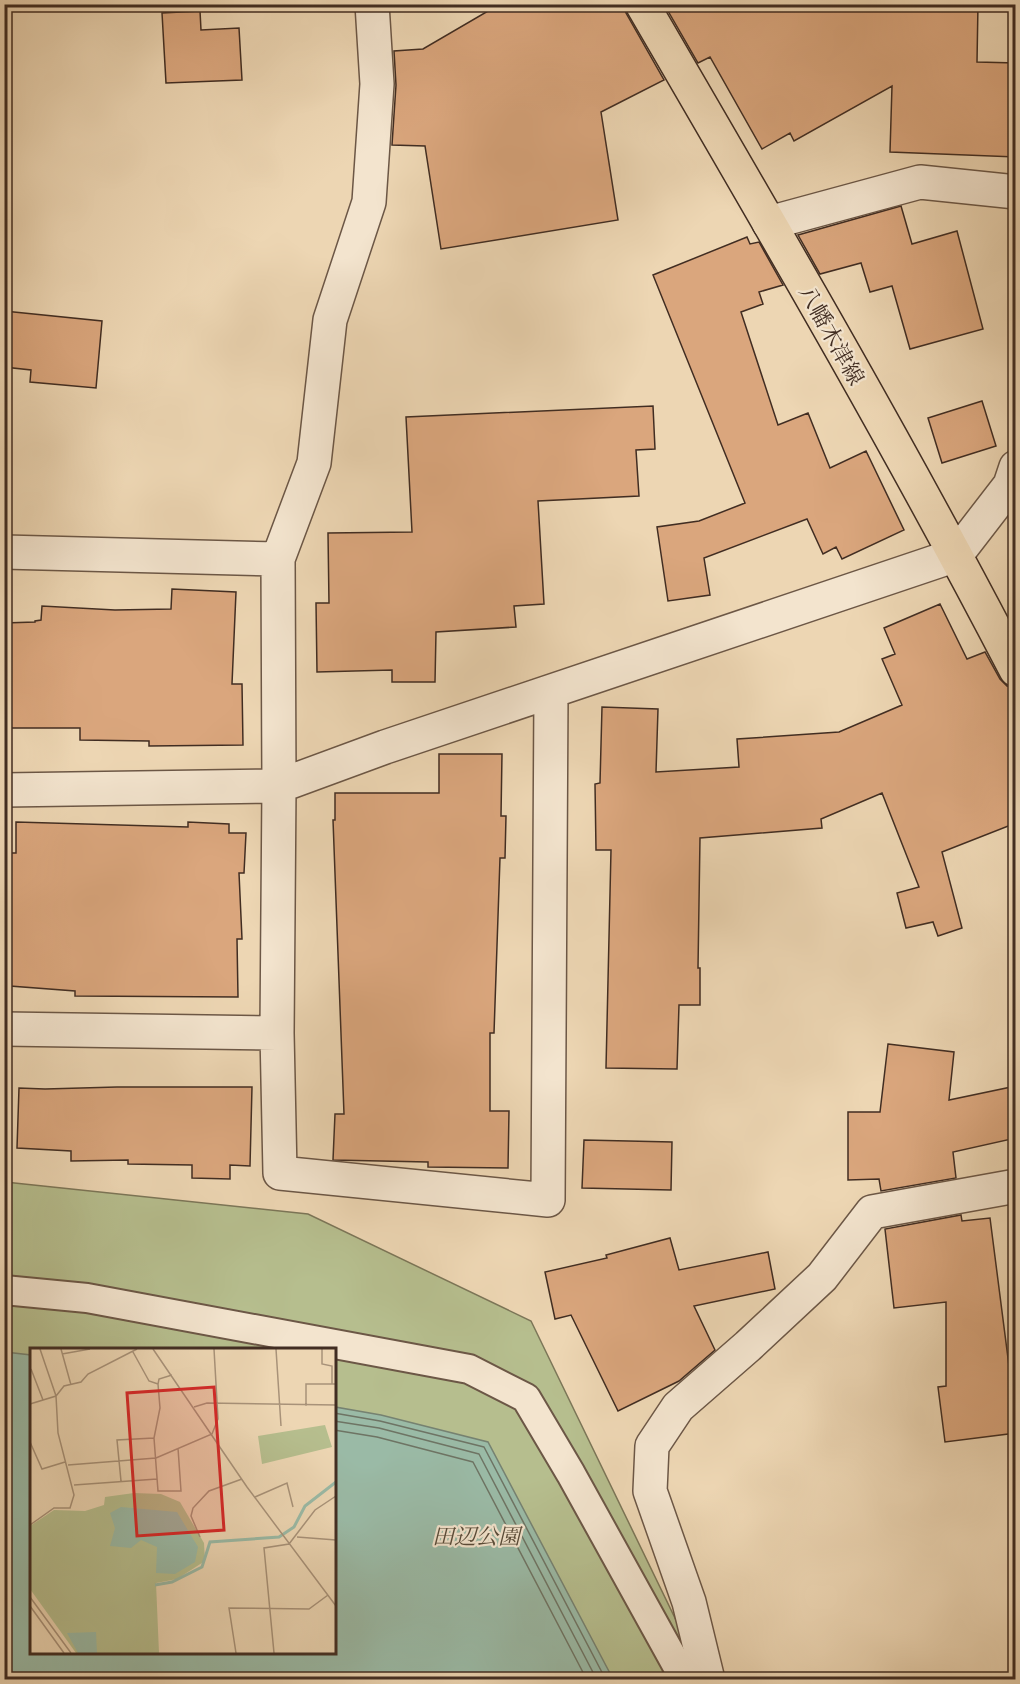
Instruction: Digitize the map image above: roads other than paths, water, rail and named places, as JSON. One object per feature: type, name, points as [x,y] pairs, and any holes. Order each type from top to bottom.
[{"type":"main road","name":"八幡木津線","points":[[642,4],[770,224],[956,555],[1016,670]]},
{"type":"street","points":[[372,4],[377,84],[369,202],[330,320],[314,463],[278,559],[277,1034],[280,1173],[548,1200],[551,693]]},
{"type":"street","points":[[770,224],[920,182],[1016,192]]},
{"type":"street","points":[[4,789],[279,786],[385,747],[956,555],[1010,485],[1016,467]]},
{"type":"street","points":[[4,552],[278,559]]},
{"type":"street","points":[[4,1029],[277,1034]]},
{"type":"street","points":[[708,1680],[689,1602],[651,1491],[652,1446],[678,1407],[822,1277],[872,1212],[1016,1186]]},
{"type":"lane","points":[[4,1290],[87,1298],[469,1369],[526,1398],[686,1680]]},
{"type":"water","points":[[5,1352],[30,1355],[30,1654],[336,1654],[336,1407],[381,1415],[488,1442],[613,1679],[5,1679]]},
{"type":"park label","name":"田辺公園","points":[[476,1536]]}]
